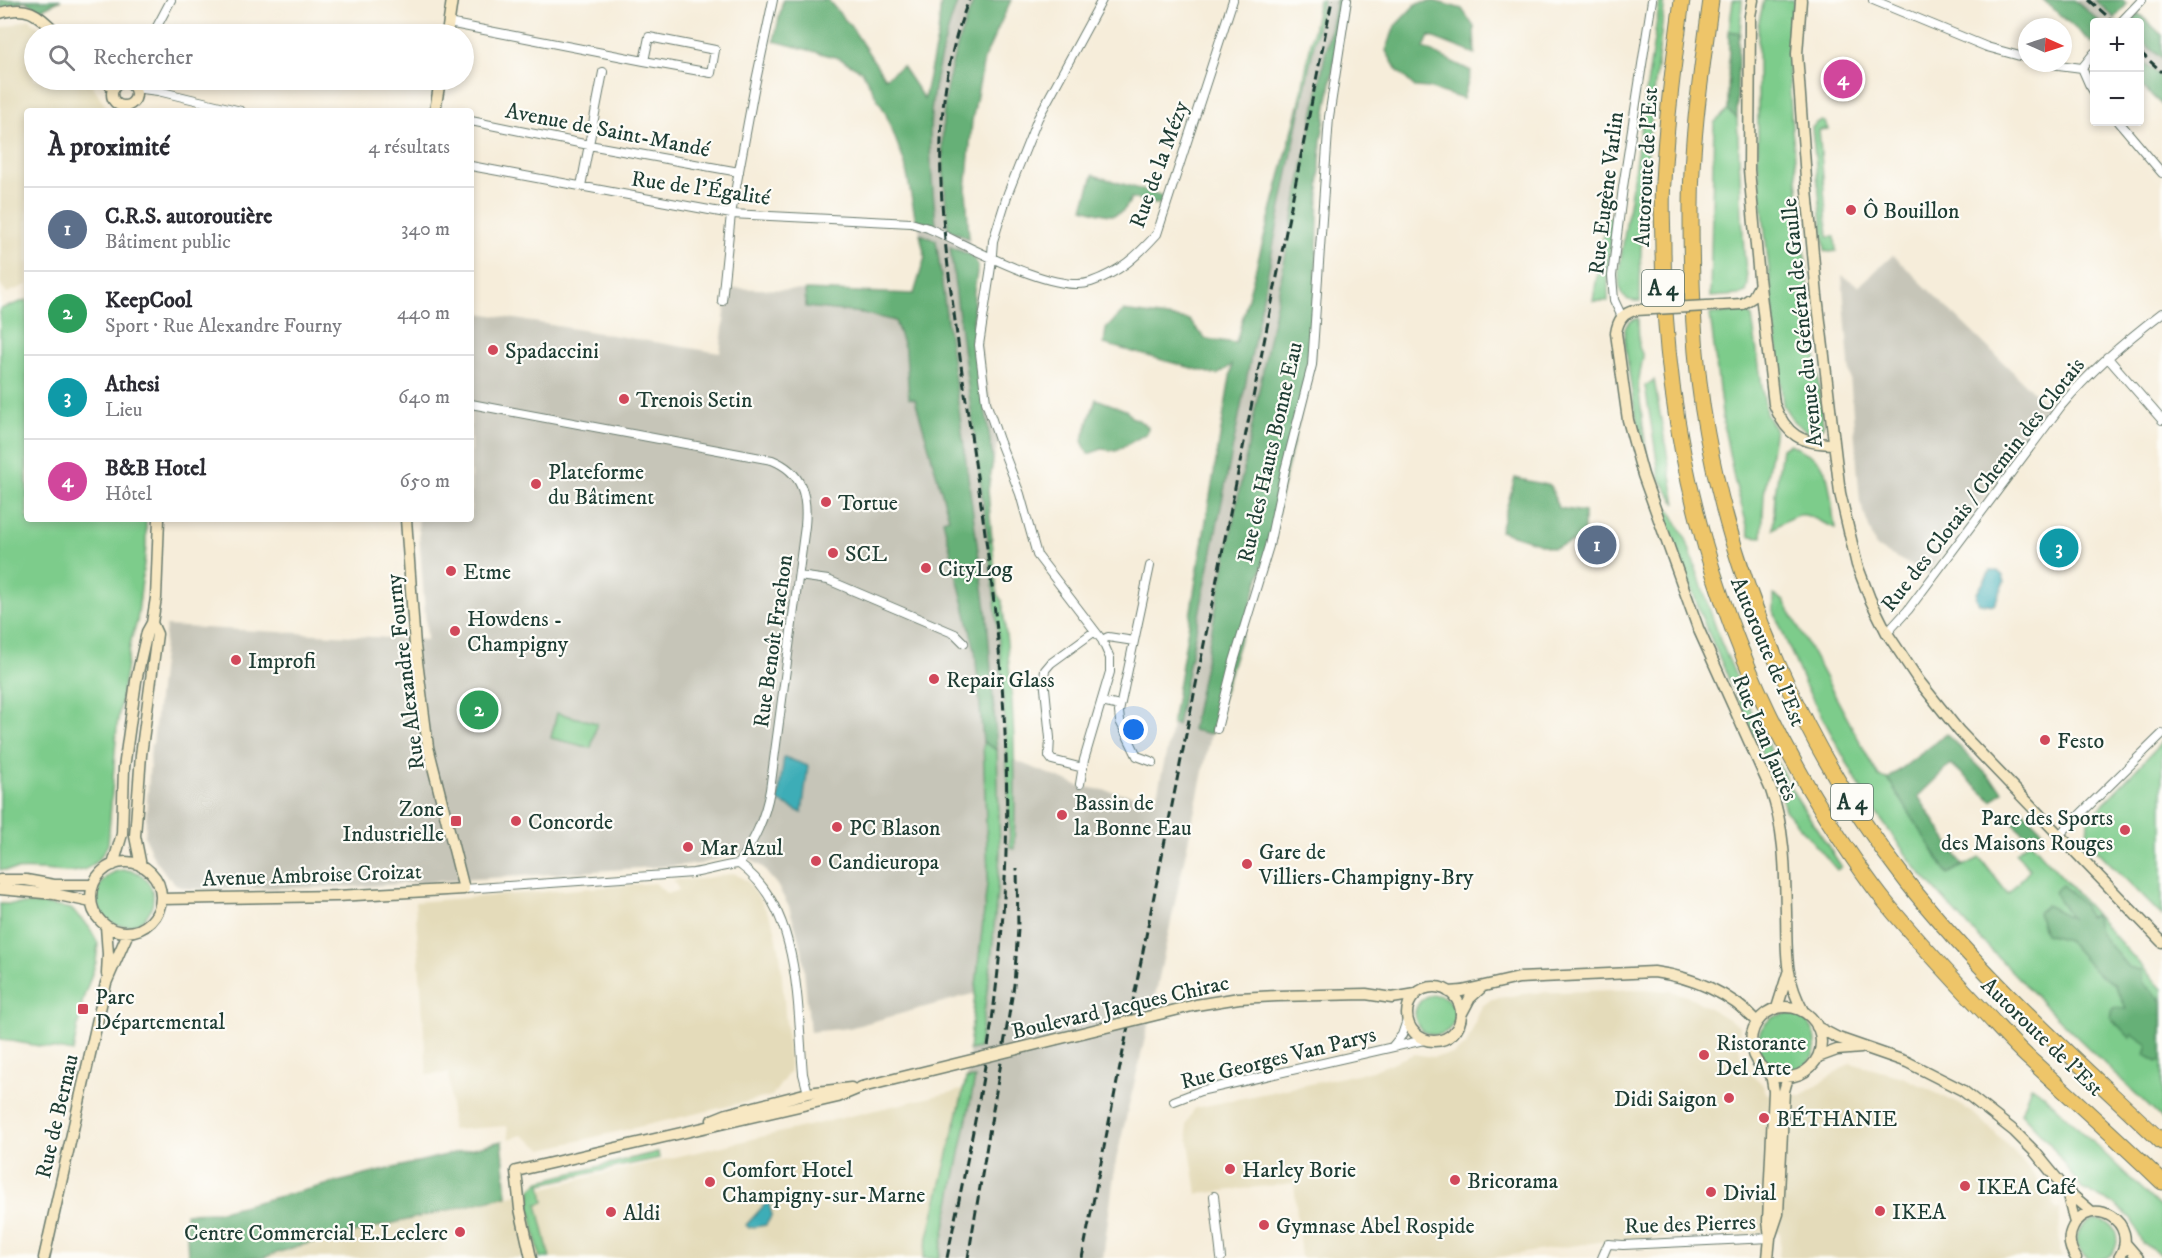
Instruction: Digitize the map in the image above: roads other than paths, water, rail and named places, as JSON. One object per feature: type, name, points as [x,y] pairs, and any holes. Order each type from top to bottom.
[{"type":"highway","name":"Autoroute de l’Est","points":[[1682,0],[1662,184],[1663,290],[1670,370],[1681,445],[1693,504],[1712,572],[1735,635],[1767,711],[1802,779],[1884,900],[1937,963],[2031,1061],[2070,1094],[2162,1182]]},
{"type":"highway","name":"Autoroute de l’Est","points":[[1711,0],[1698,102],[1691,204],[1695,341],[1706,433],[1719,494],[1751,597],[1767,639],[1827,764],[1907,881],[1963,948],[2033,1020],[2162,1142]]},
{"type":"main road","points":[[449,24],[452,0]]},
{"type":"main road","points":[[1753,0],[1749,38],[1749,170],[1774,404],[1779,416],[1794,435],[1803,441],[1834,444]]},
{"type":"main road","name":"Avenue du Général de Gaulle","points":[[1801,0],[1797,54],[1806,178],[1834,444],[1840,493],[1850,538],[1870,599],[1887,633],[1918,681],[1959,731],[2162,942]]},
{"type":"main road","points":[[0,13],[22,9],[38,15],[47,24]]},
{"type":"main road","points":[[114,90],[114,100],[123,108]]},
{"type":"main road","points":[[125,108],[133,102],[136,95],[133,90]]},
{"type":"main road","points":[[435,108],[438,90]]},
{"type":"main road","points":[[1742,304],[1753,297],[1760,286]]},
{"type":"main road","points":[[1622,317],[1636,310],[1742,304],[1755,308],[1764,315]]},
{"type":"main road","name":"Rue Eugène Varlin","points":[[1622,317],[1617,325],[1616,333],[1628,420],[1643,474],[1698,628]]},
{"type":"main road","points":[[113,865],[122,834],[124,768],[136,681],[147,632],[152,623],[156,598],[159,522]]},
{"type":"main road","name":"Rue Alexandre Fourny","points":[[406,522],[416,646],[429,747],[464,889]]},
{"type":"main road","points":[[141,866],[135,836],[141,755],[157,634],[152,623]]},
{"type":"main road","name":"Rue Jean Jaurès","points":[[1698,628],[1771,790],[1778,811],[1785,871],[1788,972],[1796,998],[1803,1011],[1813,1019],[1817,1027]]},
{"type":"main road","points":[[131,863],[141,866],[156,879],[161,899],[154,918],[147,925],[128,933],[106,926],[94,912],[91,902],[93,885],[98,877],[113,865],[131,863]]},
{"type":"main road","points":[[0,880],[26,880],[54,885],[93,885]]},
{"type":"main road","points":[[0,889],[54,894],[91,902]]},
{"type":"main road","name":"Avenue Ambroise Croizat","points":[[161,899],[337,896],[464,889]]},
{"type":"main road","name":"Rue de Bernau","points":[[44,1258],[106,983],[108,954],[106,926]]},
{"type":"main road","name":"Rue de Bernau","points":[[106,983],[128,933]]},
{"type":"main road","name":"Boulevard Jacques Chirac","points":[[762,1110],[810,1099],[838,1097],[862,1087],[1196,1005],[1239,998],[1366,994],[1392,998],[1416,994],[1429,987],[1449,992],[1519,978],[1654,972],[1676,975],[1716,991],[1743,1009],[1757,1022]]},
{"type":"main road","name":"Rue Jean Jaurès","points":[[1777,1008],[1788,972]]},
{"type":"main road","points":[[1392,998],[1401,1005],[1414,1034],[1424,1040],[1440,1041],[1450,1036],[1458,1027],[1465,1005],[1481,987]]},
{"type":"main road","points":[[1449,992],[1458,1002],[1461,1016]]},
{"type":"main road","points":[[1407,1016],[1408,1004],[1416,994]]},
{"type":"main road","points":[[1803,1011],[1791,1007],[1777,1008],[1766,1013],[1757,1022],[1751,1039],[1752,1052],[1757,1063],[1771,1074],[1788,1077],[1801,1074],[1809,1069],[1818,1057],[1821,1042],[1817,1027]]},
{"type":"main road","points":[[1817,1027],[1838,1038],[1907,1062],[1939,1077],[1979,1102],[2014,1131],[2035,1152],[2067,1191],[2092,1212]]},
{"type":"main road","points":[[1818,1057],[1847,1048],[1868,1048]]},
{"type":"main road","points":[[1768,1258],[1774,1091],[1771,1074]]},
{"type":"main road","points":[[1770,1238],[1778,1214],[1784,1091],[1788,1077]]},
{"type":"main road","points":[[531,1258],[520,1209],[516,1171],[723,1123],[762,1110],[810,1099]]},
{"type":"main road","points":[[723,1123],[762,1110]]},
{"type":"main road","points":[[687,1131],[727,1114],[762,1110]]},
{"type":"main road","points":[[2067,1191],[2075,1223]]},
{"type":"main road","points":[[2076,1258],[2069,1239],[2075,1223],[2092,1212],[2101,1212],[2116,1220],[2122,1227],[2125,1243],[2138,1258]]},
{"type":"main road","points":[[2118,1258],[2125,1243]]},
{"type":"street","points":[[158,24],[171,0]]},
{"type":"street","points":[[722,301],[731,214],[773,0]]},
{"type":"street","points":[[1080,784],[1112,665],[1102,640],[1037,555],[1020,494],[987,402],[979,345],[993,241],[1026,145],[1038,118],[1102,0]]},
{"type":"street","name":"Rue de la Mézy","points":[[992,258],[1036,277],[1059,282],[1089,283],[1134,260],[1157,234],[1233,0]]},
{"type":"street","name":"Rue des Hauts Bonne Eau","points":[[1217,729],[1237,650],[1269,546],[1285,470],[1312,365],[1329,117],[1347,0]]},
{"type":"street","name":"Rue Eugène Varlin","points":[[1622,317],[1614,300],[1612,276],[1623,187],[1652,0]]},
{"type":"street","points":[[1873,0],[1956,35],[2018,55]]},
{"type":"street","points":[[2125,18],[2142,0]]},
{"type":"street","points":[[474,33],[711,73],[715,50],[649,37],[644,61]]},
{"type":"street","points":[[2082,68],[2090,58]]},
{"type":"street","points":[[2072,67],[2082,68]]},
{"type":"street","points":[[2082,68],[2090,86]]},
{"type":"street","points":[[581,186],[603,72]]},
{"type":"street","points":[[154,90],[229,108]]},
{"type":"street","name":"Avenue de Saint-Mandé","points":[[474,122],[739,172]]},
{"type":"street","points":[[2122,126],[2162,173]]},
{"type":"street","name":"Rue de l'Égalité","points":[[474,167],[731,214],[911,223],[928,228],[992,258]]},
{"type":"street","name":"Rue des Clotais / Chemin des Clotais","points":[[1887,633],[1908,610],[2084,378],[2162,313]]},
{"type":"street","points":[[2108,357],[2162,420]]},
{"type":"street","name":"Rue Benoît Frachon","points":[[474,405],[772,460],[783,464],[798,482],[806,501],[799,576],[766,809],[759,830],[739,864]]},
{"type":"street","points":[[1150,566],[1120,706],[1120,721],[1137,756],[1152,762]]},
{"type":"street","points":[[799,576],[828,580],[955,634],[964,643]]},
{"type":"street","points":[[1083,768],[1052,759],[1049,756],[1050,738],[1044,678],[1045,670],[1051,663],[1095,631]]},
{"type":"street","points":[[1102,640],[1108,637],[1134,641]]},
{"type":"street","points":[[1101,702],[1120,706]]},
{"type":"street","points":[[2059,835],[2162,734]]},
{"type":"street","points":[[464,889],[693,873],[739,864],[750,871],[759,882],[783,923],[791,959],[803,1074],[810,1099]]},
{"type":"street","name":"Rue Georges Van Parys","points":[[1392,1047],[1402,1035],[1407,1016]]},
{"type":"street","name":"Rue Georges Van Parys","points":[[1174,1101],[1200,1091],[1424,1040]]},
{"type":"street","points":[[1214,1196],[1221,1258]]},
{"type":"street","name":"Rue des Pierres","points":[[1602,1258],[1608,1244],[1770,1238]]},
{"type":"water","points":[[1990,571],[1998,571],[2005,582],[1994,605],[1979,603],[1976,598]]},
{"type":"water","points":[[784,757],[808,766],[802,813],[778,801]]},
{"type":"water","points":[[768,1201],[772,1215],[766,1225],[749,1228],[746,1225]]},
{"type":"railway","points":[[947,1258],[988,1050],[1001,944],[1007,829],[1006,752],[997,626],[949,273],[941,181],[941,135],[945,90],[954,45],[969,0]]},
{"type":"railway","points":[[1082,1258],[1332,0]]},
{"type":"railway","points":[[2089,0],[2109,18]]},
{"type":"railway","points":[[2144,56],[2162,72]]},
{"type":"railway","points":[[968,1258],[1014,985],[1018,929],[1017,868]]},
{"type":"place","name":"B&B Hotel","points":[[1843,79]]},
{"type":"place","name":"Ô Bouillon","points":[[1851,210]]},
{"type":"place","name":"Spadaccini","points":[[493,350]]},
{"type":"place","name":"Trenois Setin","points":[[624,399]]},
{"type":"place","name":"Plateforme du Bâtiment","points":[[536,484]]},
{"type":"place","name":"Tortue","points":[[826,502]]},
{"type":"place","name":"C.R.S. autoroutière","points":[[1597,545]]},
{"type":"place","name":"Athesi","points":[[2059,548]]},
{"type":"place","name":"SCL","points":[[833,553]]},
{"type":"place","name":"CityLog","points":[[926,568]]},
{"type":"place","name":"Etme","points":[[451,571]]},
{"type":"place","name":"Howdens - Champigny","points":[[455,631]]},
{"type":"place","name":"Improfi","points":[[236,660]]},
{"type":"place","name":"Repair Glass","points":[[934,679]]},
{"type":"place","name":"KeepCool","points":[[479,710]]},
{"type":"place","name":"Festo","points":[[2045,740]]},
{"type":"place","name":"Bassin de la Bonne Eau","points":[[1062,815]]},
{"type":"place","name":"Zone Industrielle","points":[[456,821]]},
{"type":"place","name":"Concorde","points":[[516,821]]},
{"type":"place","name":"PC Blason","points":[[837,827]]},
{"type":"place","name":"Parc des Sports des Maisons Rouges","points":[[2125,830]]},
{"type":"place","name":"Mar Azul","points":[[688,847]]},
{"type":"place","name":"Candieuropa","points":[[816,861]]},
{"type":"place","name":"Gare de Villiers-Champigny-Bry","points":[[1247,864]]},
{"type":"place","name":"Parc Départemental","points":[[83,1009]]},
{"type":"place","name":"Ristorante Del Arte","points":[[1704,1055]]},
{"type":"place","name":"Didi Saigon","points":[[1729,1098]]},
{"type":"place","name":"BÉTHANIE","points":[[1764,1118]]},
{"type":"place","name":"Harley Borie","points":[[1230,1169]]},
{"type":"place","name":"Bricorama","points":[[1455,1180]]},
{"type":"place","name":"Comfort Hotel Champigny-sur-Marne","points":[[710,1182]]},
{"type":"place","name":"IKEA Café","points":[[1965,1186]]},
{"type":"place","name":"Divial","points":[[1711,1192]]},
{"type":"place","name":"IKEA","points":[[1880,1211]]},
{"type":"place","name":"Aldi","points":[[611,1212]]},
{"type":"place","name":"Gymnase Abel Rospide","points":[[1264,1225]]},
{"type":"place","name":"Centre Commercial E.Leclerc","points":[[460,1232]]}]
